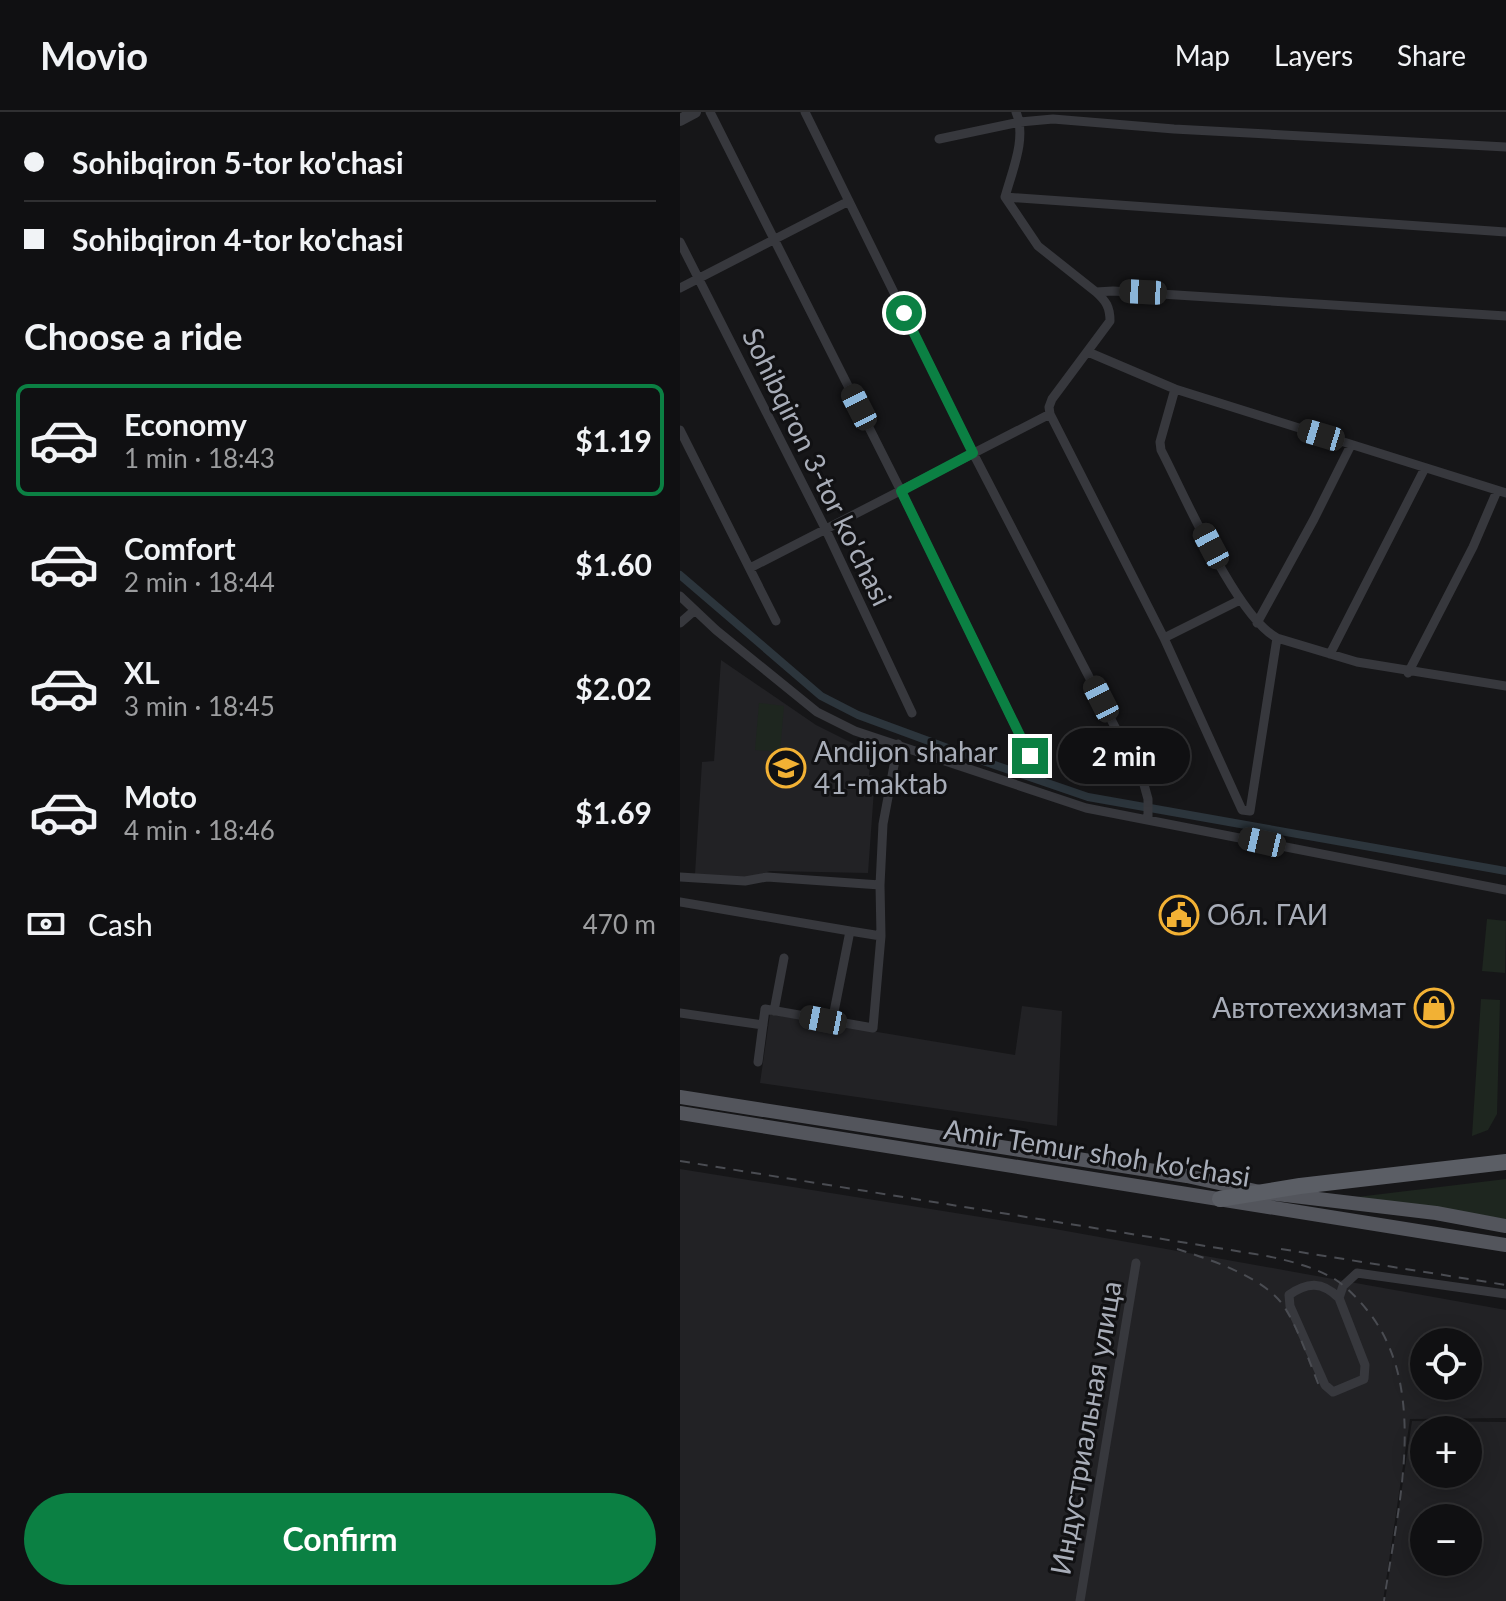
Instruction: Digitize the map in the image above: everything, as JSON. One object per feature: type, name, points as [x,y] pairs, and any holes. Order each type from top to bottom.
[{"type":"highway","points":[[1220,1199],[1506,1162]]},
{"type":"main road","name":"Amir Temur shoh ko'chasi","points":[[680,1097],[1187,1176],[1260,1192],[1436,1213],[1506,1226]]},
{"type":"main road","name":"Amir Temur shoh ko'chasi","points":[[680,1113],[1506,1245]]},
{"type":"street","points":[[680,120],[695,112]]},
{"type":"street","points":[[710,112],[1030,756]]},
{"type":"street","points":[[805,112],[973,453],[1143,781],[1148,799],[1148,818]]},
{"type":"street","points":[[1018,117],[1021,135],[1005,197],[1038,246],[1096,292],[1108,306],[1110,321],[1052,399],[1050,414],[1164,638],[1242,810],[1250,811],[1277,638]]},
{"type":"street","points":[[939,139],[1018,117],[1174,129],[1506,147]]},
{"type":"street","points":[[1005,197],[1506,232]]},
{"type":"street","points":[[680,288],[849,201]]},
{"type":"street","name":"Sohibqiron 3-tor ko'chasi","points":[[680,242],[826,530],[912,713]]},
{"type":"street","points":[[1096,292],[1506,316]]},
{"type":"street","points":[[1088,352],[1175,389],[1502,492],[1408,673]]},
{"type":"street","points":[[1175,389],[1160,442],[1161,450],[1240,600],[1257,623],[1277,638],[1330,654],[1408,673],[1506,686]]},
{"type":"street","points":[[750,568],[1050,414]]},
{"type":"street","points":[[680,430],[776,621]]},
{"type":"street","points":[[1257,623],[1351,445]]},
{"type":"street","points":[[1330,654],[1425,468]]},
{"type":"street","points":[[680,596],[716,630],[817,712],[855,731],[1086,808],[1506,890]]},
{"type":"street","points":[[1164,638],[1240,600]]},
{"type":"street","points":[[680,623],[695,610]]},
{"type":"street","points":[[758,1062],[765,1009],[873,1028],[881,936],[883,824],[898,744]]},
{"type":"street","points":[[680,877],[745,881],[767,877],[880,885]]},
{"type":"street","points":[[680,902],[881,936]]},
{"type":"street","points":[[832,1022],[850,931]]},
{"type":"street","points":[[774,1011],[784,958]]},
{"type":"street","points":[[680,1013],[763,1025]]},
{"type":"street","name":"Индустриальная улица","points":[[1080,1601],[1136,1263]]},
{"type":"street","points":[[1339,1298],[1330,1289],[1314,1284],[1302,1286],[1289,1295],[1290,1306],[1325,1385],[1333,1392],[1364,1379],[1365,1365],[1339,1298],[1343,1286],[1357,1273],[1506,1294]]},
{"type":"shaded area","name":"Andijon shahar 41-maktab","points":[[721,660],[816,725],[872,753],[869,775],[875,776],[868,873],[770,871],[748,878],[695,874],[702,762],[714,761]]},
{"type":"shaded area","points":[[759,703],[784,706],[780,752],[755,750]]},
{"type":"shaded area","points":[[1487,919],[1506,921],[1505,973],[1482,971]]},
{"type":"shaded area","points":[[1481,999],[1500,1000],[1497,1114],[1488,1130],[1472,1136]]},
{"type":"shaded area","points":[[1022,1006],[1062,1011],[1057,1126],[760,1083],[770,1014],[1015,1055]]},
{"type":"shaded area","points":[[680,1169],[1055,1229],[1506,1310],[1506,1418],[1410,1416],[1383,1601],[680,1601]]},
{"type":"shaded area","points":[[1506,1179],[1506,1219],[1357,1197]]},
{"type":"shaded area","points":[[1482,1422],[1506,1422],[1506,1601],[1385,1601],[1410,1434],[1410,1488],[1482,1488]]},
{"type":"waterway","points":[[680,575],[821,696],[858,715],[983,761],[1088,797],[1506,871]]},
{"type":"railway","points":[[680,1161],[1255,1254],[1307,1266],[1336,1280],[1367,1310],[1387,1341],[1398,1376],[1404,1412],[1401,1490],[1384,1601]]},
{"type":"railway","points":[[1177,1249],[1236,1271],[1277,1297],[1295,1327],[1320,1388]]},
{"type":"railway","points":[[1281,1249],[1506,1285]]},
{"type":"place","name":"Andijon shahar 41-maktab","points":[[786,768]]},
{"type":"place","name":"Обл. ГАИ","points":[[1179,915]]},
{"type":"place","name":"Автотеххизмат","points":[[1434,1008]]},
{"type":"route","points":[[904,313],[973,453],[901,491],[1030,756]]}]
